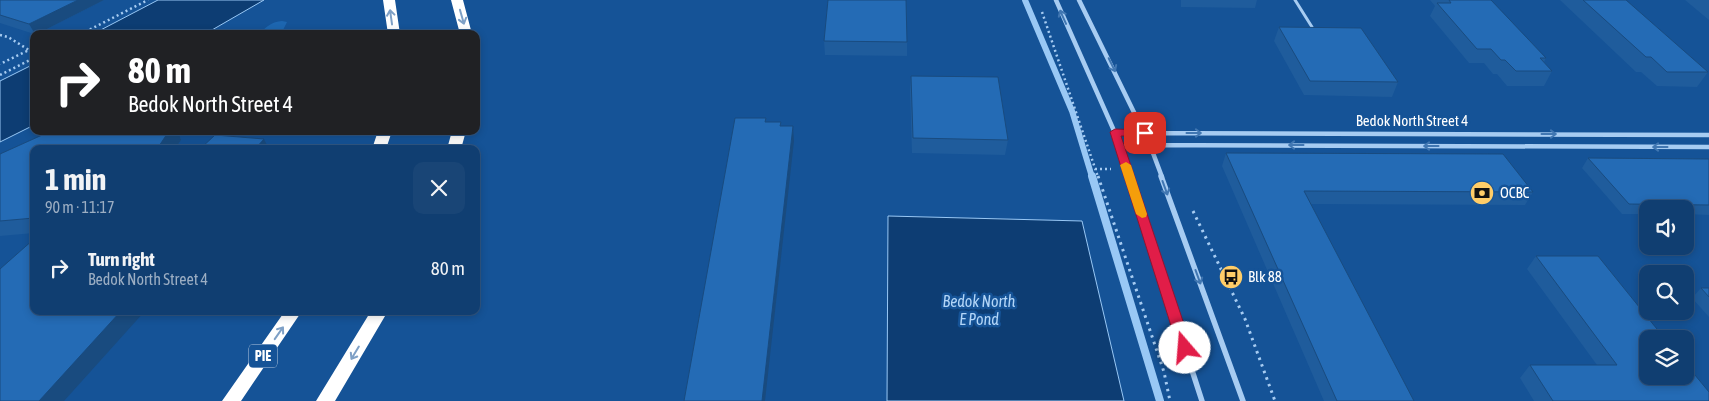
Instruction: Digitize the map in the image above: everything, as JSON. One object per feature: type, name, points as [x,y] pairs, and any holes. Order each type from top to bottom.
[{"type":"highway","points":[[389,0],[393,30]]},
{"type":"highway","points":[[457,0],[465,30]]},
{"type":"highway","name":"PIE","points":[[230,401],[291,315]]},
{"type":"highway","points":[[325,401],[378,315]]},
{"type":"street","points":[[1056,0],[1115,132],[1202,401]]},
{"type":"street","points":[[1079,0],[1150,144],[1243,401]]},
{"type":"street","name":"Bedok North Street 4","points":[[1115,132],[1709,135]]},
{"type":"street","name":"Bedok North Street 4","points":[[1119,145],[1709,147]]},
{"type":"lane","points":[[1295,0],[1312,27]]},
{"type":"path","points":[[89,30],[148,0]]},
{"type":"path","points":[[1041,9],[1142,305],[1164,372],[1170,401]]},
{"type":"path","points":[[0,35],[8,37],[29,50],[0,64]]},
{"type":"path","points":[[0,75],[30,60]]},
{"type":"shaded area","points":[[275,22],[287,22],[283,30],[264,30],[270,25]]},
{"type":"water","points":[[158,0],[264,0],[212,30],[101,30]]},
{"type":"water","points":[[30,66],[30,127],[0,142],[0,81]]},
{"type":"water","name":"Bedok North E Pond","points":[[888,216],[1082,221],[1124,401],[887,401]]},
{"type":"building","points":[[0,0],[78,0],[29,24],[0,15]]},
{"type":"building","points":[[828,0],[906,0],[907,42],[824,41]]},
{"type":"building","points":[[1449,0],[1491,0],[1546,58],[1540,58],[1552,71],[1516,71],[1505,60],[1501,60],[1491,49],[1477,49],[1437,3],[1451,3]]},
{"type":"building","points":[[1583,0],[1626,0],[1708,72],[1667,72],[1651,57],[1646,57]]},
{"type":"building","points":[[1279,27],[1361,28],[1398,82],[1310,81]]},
{"type":"building","points":[[911,76],[998,77],[1008,140],[913,138]]},
{"type":"building","points":[[735,118],[766,118],[765,122],[781,122],[780,126],[793,126],[762,401],[684,401]]},
{"type":"building","points":[[42,135],[166,135],[160,145],[30,145],[30,218],[0,221],[0,154]]},
{"type":"building","points":[[215,135],[264,139],[259,145],[204,145]]},
{"type":"building","points":[[1226,153],[1503,154],[1533,192],[1304,191],[1414,401],[1337,401]]},
{"type":"building","points":[[1588,158],[1709,159],[1709,205],[1694,205],[1694,200],[1639,200],[1639,204],[1629,204]]},
{"type":"building","points":[[30,243],[30,315],[117,315],[39,401],[0,401],[0,269]]},
{"type":"building","points":[[1536,256],[1598,256],[1639,307],[1639,320],[1650,320],[1658,330],[1639,330],[1639,385],[1694,385],[1694,374],[1709,392],[1709,401],[1553,401],[1530,365],[1617,365]]},
{"type":"building","points":[[1701,288],[1709,288],[1709,297]]},
{"type":"waterway","points":[[1025,0],[1072,111],[1092,177]]},
{"type":"waterway","points":[[1092,176],[1160,401]]},
{"type":"slow traffic","points":[[1126,165],[1142,214]]},
{"type":"place","name":"OCBC","points":[[1482,193]]},
{"type":"place","name":"Blk 88","points":[[1231,277]]},
{"type":"route","points":[[1145,133],[1115,132],[1185,348]]}]
